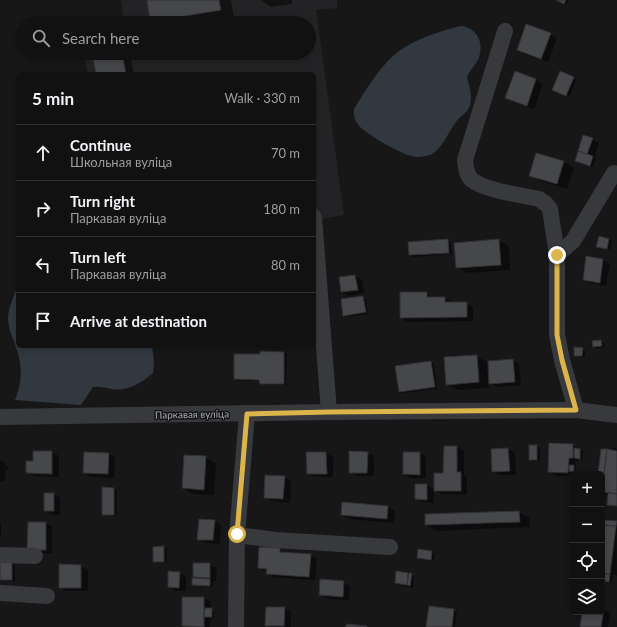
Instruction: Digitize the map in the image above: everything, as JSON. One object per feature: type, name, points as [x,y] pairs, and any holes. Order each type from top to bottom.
[{"type":"street","points":[[505,32],[465,160],[466,172],[471,180],[484,186],[539,199],[550,209],[557,255],[557,335],[562,360],[576,410]]},
{"type":"street","points":[[557,255],[573,242],[614,173]]},
{"type":"street","points":[[316,243],[329,412]]},
{"type":"street","name":"Паркавая вуліца","points":[[0,417],[576,410],[617,415]]},
{"type":"street","points":[[236,627],[237,534],[247,414]]},
{"type":"street","points":[[237,534],[276,540],[390,547]]},
{"type":"street","points":[[0,555],[35,556]]},
{"type":"street","points":[[0,593],[47,596]]},
{"type":"shaded area","points":[[121,0],[337,0],[337,8],[316,10],[344,215],[316,220],[316,72],[88,72],[85,60],[316,60],[316,16],[124,16]]},
{"type":"shaded area","points":[[461,26],[467,27],[476,33],[481,48],[478,60],[467,76],[471,94],[471,103],[466,112],[457,120],[434,153],[419,157],[405,154],[370,135],[359,126],[356,122],[354,109],[367,88],[393,56],[400,50],[416,41]]},
{"type":"shaded area","points":[[16,290],[16,347],[9,327],[8,314]]},
{"type":"shaded area","points":[[16,348],[152,348],[154,362],[153,373],[129,388],[118,390],[93,387],[81,405],[15,400],[19,389],[21,371]]},
{"type":"building","points":[[147,0],[219,0],[221,10],[186,16],[149,16]]},
{"type":"building","points":[[556,0],[566,0],[564,4]]},
{"type":"building","points":[[526,24],[551,33],[541,59],[517,50]]},
{"type":"building","points":[[93,60],[123,60],[126,72],[96,72]]},
{"type":"building","points":[[515,71],[536,79],[527,106],[505,98]]},
{"type":"building","points":[[560,71],[574,77],[566,96],[552,90]]},
{"type":"building","points":[[583,135],[593,138],[587,154],[578,151]]},
{"type":"building","points":[[578,151],[593,156],[590,166],[575,161]]},
{"type":"building","points":[[536,153],[564,161],[557,184],[529,176]]},
{"type":"building","points":[[599,236],[609,239],[607,249],[596,247]]},
{"type":"building","points":[[448,239],[449,253],[409,255],[408,242]]},
{"type":"building","points":[[499,239],[501,265],[456,268],[454,243]]},
{"type":"building","points":[[586,256],[603,259],[600,283],[583,280]]},
{"type":"building","points":[[355,275],[358,290],[341,292],[339,277]]},
{"type":"building","points":[[400,292],[427,292],[427,297],[445,297],[445,302],[467,302],[467,317],[400,318]]},
{"type":"building","points":[[363,296],[366,312],[343,316],[341,299]]},
{"type":"building","points":[[601,340],[602,346],[593,347],[592,341]]},
{"type":"building","points":[[574,347],[583,348],[582,356],[574,356]]},
{"type":"building","points":[[260,351],[284,352],[284,384],[260,384],[259,380],[234,379],[234,354],[260,354]]},
{"type":"building","points":[[477,355],[479,382],[446,385],[444,357]]},
{"type":"building","points":[[513,359],[515,382],[489,384],[488,361]]},
{"type":"building","points":[[431,361],[435,387],[399,392],[395,366]]},
{"type":"building","points":[[549,443],[573,444],[573,458],[569,458],[568,473],[548,472]]},
{"type":"building","points":[[529,445],[537,445],[537,460],[529,460]]},
{"type":"building","points":[[444,446],[457,446],[457,472],[461,472],[461,491],[434,491],[434,473],[443,473]]},
{"type":"building","points":[[508,448],[510,471],[492,472],[491,449]]},
{"type":"building","points":[[574,448],[580,449],[580,459],[574,458]]},
{"type":"building","points":[[601,449],[607,449],[604,471],[598,471]]},
{"type":"building","points":[[607,449],[617,451],[617,494],[605,492],[604,471]]},
{"type":"building","points":[[33,451],[52,451],[52,474],[26,473],[26,461],[33,461]]},
{"type":"building","points":[[349,451],[368,452],[367,473],[349,473]]},
{"type":"building","points":[[84,452],[109,453],[108,474],[83,473]]},
{"type":"building","points":[[306,452],[326,452],[327,474],[307,474]]},
{"type":"building","points":[[403,452],[420,452],[420,475],[403,474]]},
{"type":"building","points":[[184,455],[206,456],[204,490],[182,488]]},
{"type":"building","points":[[569,465],[574,465],[574,471],[569,471]]},
{"type":"building","points":[[265,475],[285,476],[283,499],[264,498]]},
{"type":"building","points":[[415,484],[427,484],[427,500],[415,499]]},
{"type":"building","points":[[102,487],[114,488],[114,515],[102,515]]},
{"type":"building","points":[[44,493],[54,493],[54,511],[44,511]]},
{"type":"building","points":[[608,493],[617,494],[617,506],[607,505]]},
{"type":"building","points":[[342,502],[388,506],[387,519],[341,515]]},
{"type":"building","points":[[519,511],[520,522],[425,525],[425,514]]},
{"type":"building","points":[[199,519],[215,520],[213,540],[197,540]]},
{"type":"building","points":[[605,520],[617,521],[616,526],[605,525]]},
{"type":"building","points":[[28,522],[46,522],[46,550],[27,550]]},
{"type":"building","points":[[605,525],[616,526],[610,574],[605,573]]},
{"type":"building","points":[[164,546],[164,562],[153,562],[153,547]]},
{"type":"building","points":[[259,547],[280,548],[280,552],[311,554],[309,577],[266,574],[267,569],[258,568]]},
{"type":"building","points":[[418,549],[432,551],[431,560],[417,558]]},
{"type":"building","points":[[0,562],[12,562],[12,580],[0,580]]},
{"type":"building","points":[[193,563],[210,563],[210,578],[193,577]]},
{"type":"building","points":[[59,564],[81,565],[81,588],[59,588]]},
{"type":"building","points":[[168,571],[180,572],[179,588],[168,587]]},
{"type":"building","points":[[396,571],[408,573],[407,585],[395,583]]},
{"type":"building","points":[[409,573],[412,573],[410,586],[407,585]]},
{"type":"building","points":[[605,573],[610,574],[609,582],[605,581]]},
{"type":"building","points":[[192,578],[210,579],[210,586],[192,585]]},
{"type":"building","points":[[320,579],[344,581],[343,597],[319,595]]},
{"type":"building","points":[[182,597],[204,597],[204,627],[182,626]]},
{"type":"building","points":[[429,606],[454,609],[452,627],[426,627]]},
{"type":"building","points":[[266,607],[285,607],[284,626],[265,626]]},
{"type":"building","points":[[205,608],[212,608],[212,617],[204,617]]},
{"type":"building","points":[[582,615],[603,615],[601,627],[580,627]]},
{"type":"building","points":[[347,624],[367,626],[367,627],[346,627]]},
{"type":"route","points":[[237,534],[247,414],[576,410],[562,360],[557,335],[557,255]]}]
